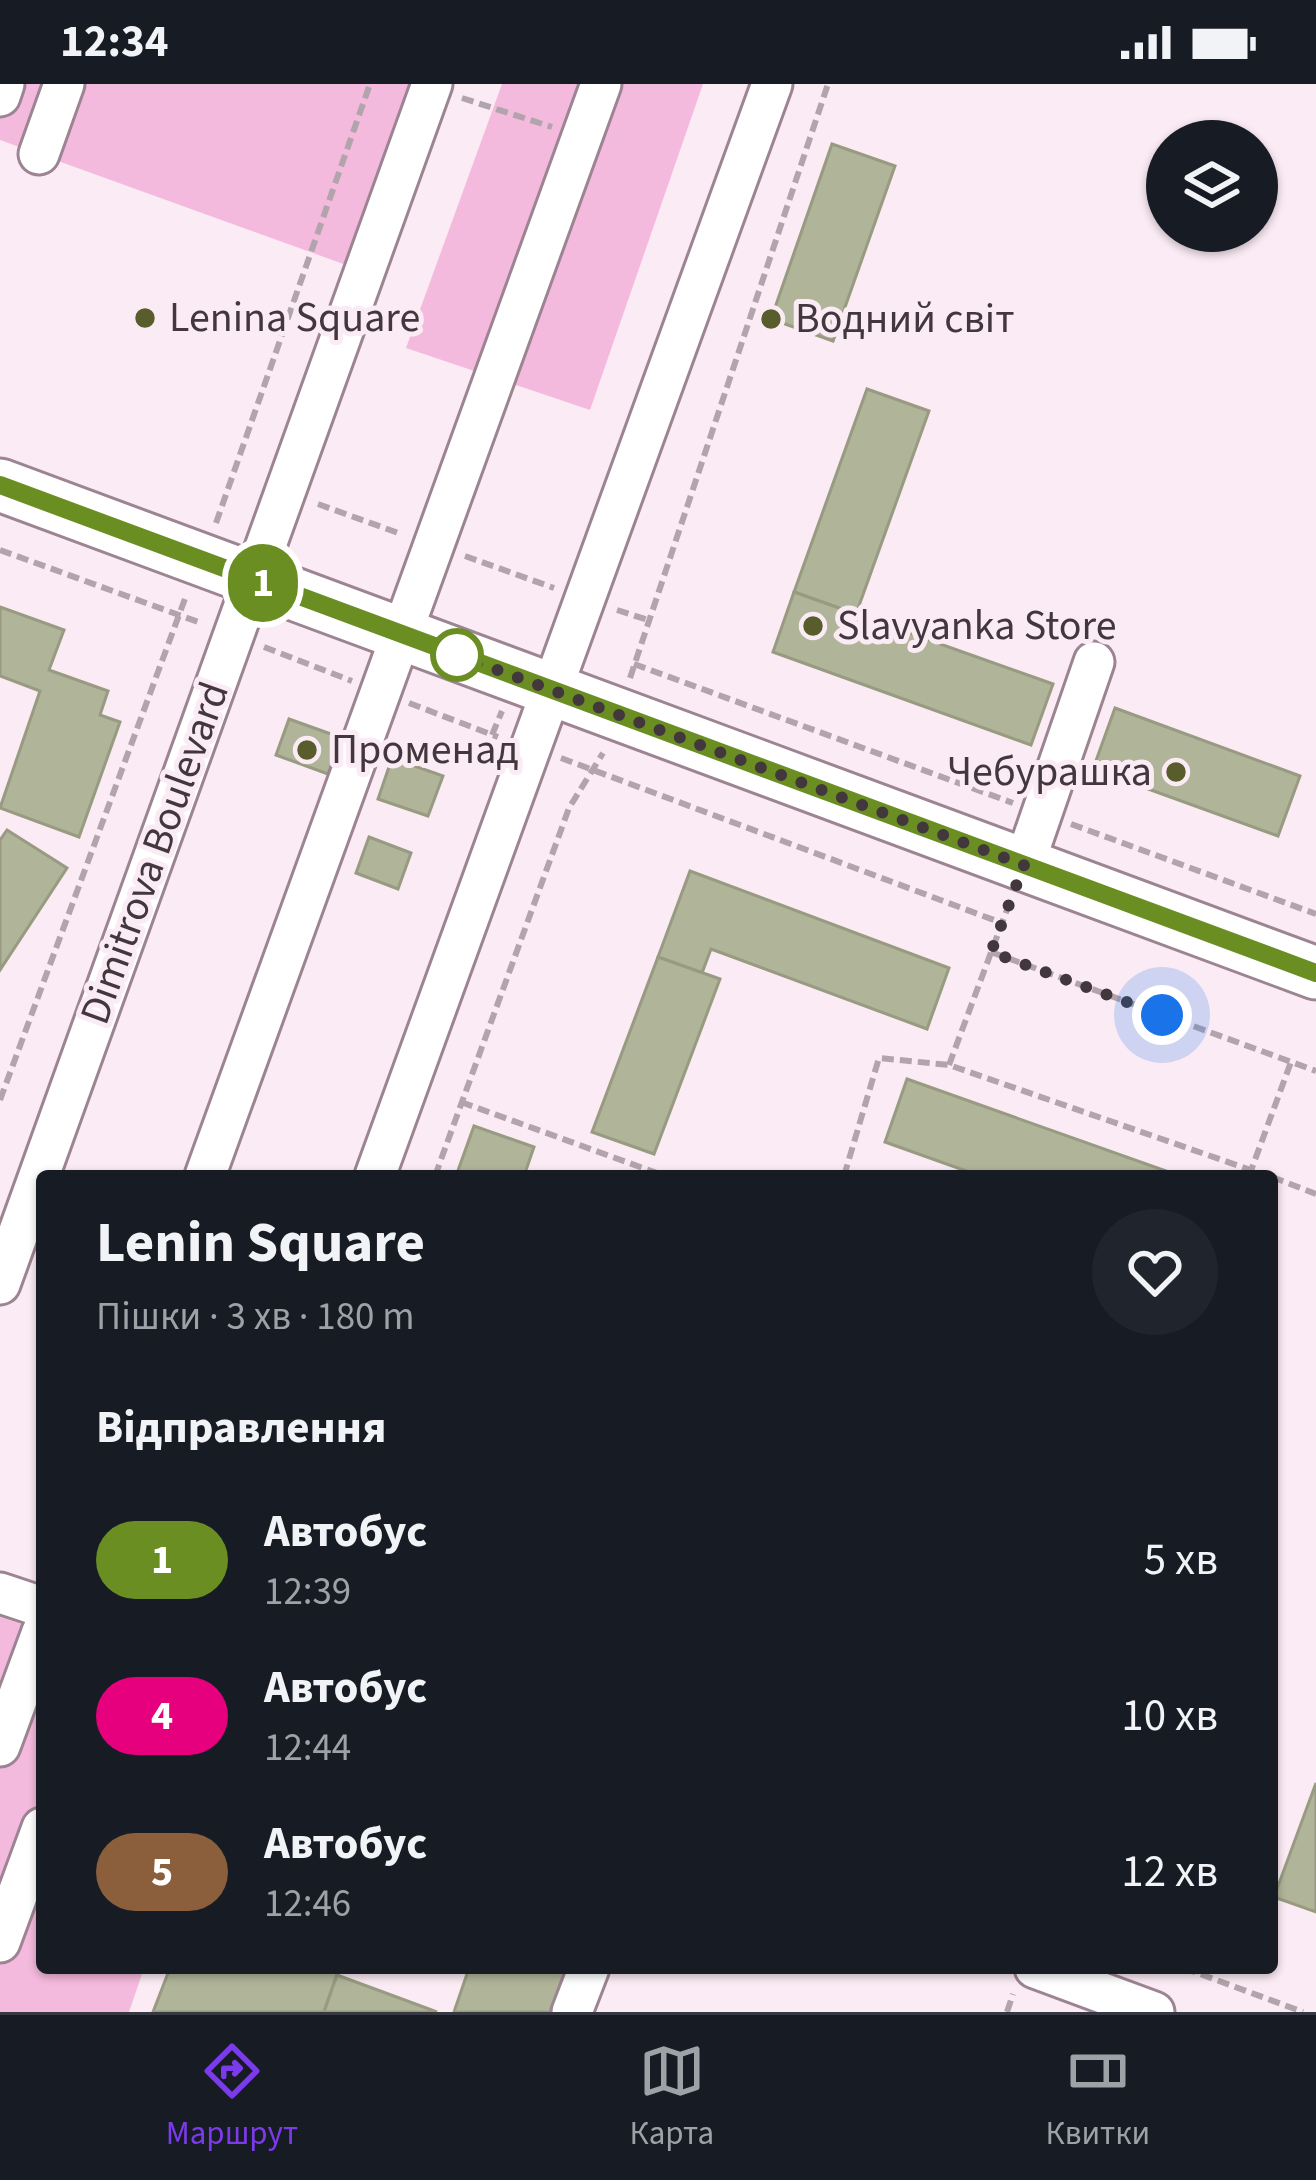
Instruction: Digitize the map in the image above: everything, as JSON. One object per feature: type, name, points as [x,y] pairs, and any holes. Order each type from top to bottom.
[{"type":"main road","points":[[0,485],[1316,973]]},
{"type":"street","points":[[0,96],[4,84]]},
{"type":"street","points":[[39,154],[64,84]]},
{"type":"street","points":[[207,1170],[602,84]]},
{"type":"street","points":[[377,1170],[772,84]]},
{"type":"street","name":"Dimitrova Boulevard","points":[[41,1170],[432,86]]},
{"type":"street","points":[[1024,865],[1094,662]]},
{"type":"street","name":"Dimitrova Boulevard","points":[[0,1284],[36,1184]]},
{"type":"street","points":[[0,1593],[36,1604]]},
{"type":"street","points":[[0,1746],[29,1648]]},
{"type":"street","points":[[0,1942],[36,1844]]},
{"type":"street","points":[[572,2012],[587,1974]]},
{"type":"street","points":[[1051,1974],[1154,2012]]},
{"type":"path","points":[[437,1170],[569,808],[596,769],[620,715],[828,84]]},
{"type":"path","points":[[432,86],[582,136]]},
{"type":"path","points":[[0,550],[1002,923]]},
{"type":"path","points":[[634,664],[1315,911]]},
{"type":"path","points":[[949,1065],[1024,865]]},
{"type":"path","points":[[991,952],[1316,1071]]},
{"type":"path","points":[[846,1170],[879,1058],[949,1065],[1242,1170]]},
{"type":"path","points":[[1251,1170],[1291,1062]]},
{"type":"path","points":[[461,1102],[648,1170]]},
{"type":"path","points":[[1278,1180],[1316,1194]]},
{"type":"path","points":[[1200,1974],[1303,2012]]},
{"type":"shaded area","points":[[0,84],[415,84],[349,266],[0,140]]},
{"type":"shaded area","points":[[502,84],[703,84],[590,410],[406,348]]},
{"type":"shaded area","points":[[0,1617],[36,1629],[36,1974],[142,1974],[129,2012],[0,2012]]},
{"type":"building","points":[[832,144],[895,166],[833,341],[771,319]]},
{"type":"building","points":[[867,389],[929,411],[856,614],[794,592]]},
{"type":"building","points":[[794,592],[1053,684],[1031,745],[773,652]]},
{"type":"building","points":[[0,607],[64,630],[49,670],[108,691],[100,715],[120,722],[79,837],[0,808],[40,691],[0,676]]},
{"type":"building","points":[[1115,708],[1300,776],[1278,836],[1093,769]]},
{"type":"building","points":[[289,719],[342,738],[328,774],[276,755]]},
{"type":"building","points":[[392,758],[443,776],[428,816],[378,799]]},
{"type":"building","points":[[7,830],[67,868],[0,970],[0,840]]},
{"type":"building","points":[[369,837],[411,853],[398,889],[356,873]]},
{"type":"building","points":[[690,871],[949,968],[927,1029],[711,949],[702,973],[658,957]]},
{"type":"building","points":[[658,957],[720,979],[654,1154],[592,1132]]},
{"type":"building","points":[[907,1079],[1163,1170],[963,1170],[885,1142]]},
{"type":"building","points":[[474,1126],[534,1147],[526,1170],[458,1170]]},
{"type":"building","points":[[1316,1783],[1316,1912],[1278,1898],[1278,1886]]},
{"type":"building","points":[[168,1974],[337,1974],[324,2012],[153,2012]]},
{"type":"building","points":[[467,1974],[564,1974],[550,2012],[454,2012]]},
{"type":"building","points":[[337,1975],[437,2012],[324,2012]]},
{"type":"bus line","name":"1","points":[[0,485],[1316,973]]},
{"type":"place","name":"Lenina Square","points":[[145,318]]},
{"type":"place","name":"Водний світ","points":[[771,319]]},
{"type":"place","name":"Slavyanka Store","points":[[813,626]]},
{"type":"place","name":"Променад","points":[[307,750]]},
{"type":"place","name":"Чебурашка","points":[[1176,772]]},
{"type":"route","points":[[457,655],[1024,865],[991,952],[1162,1015]]}]
